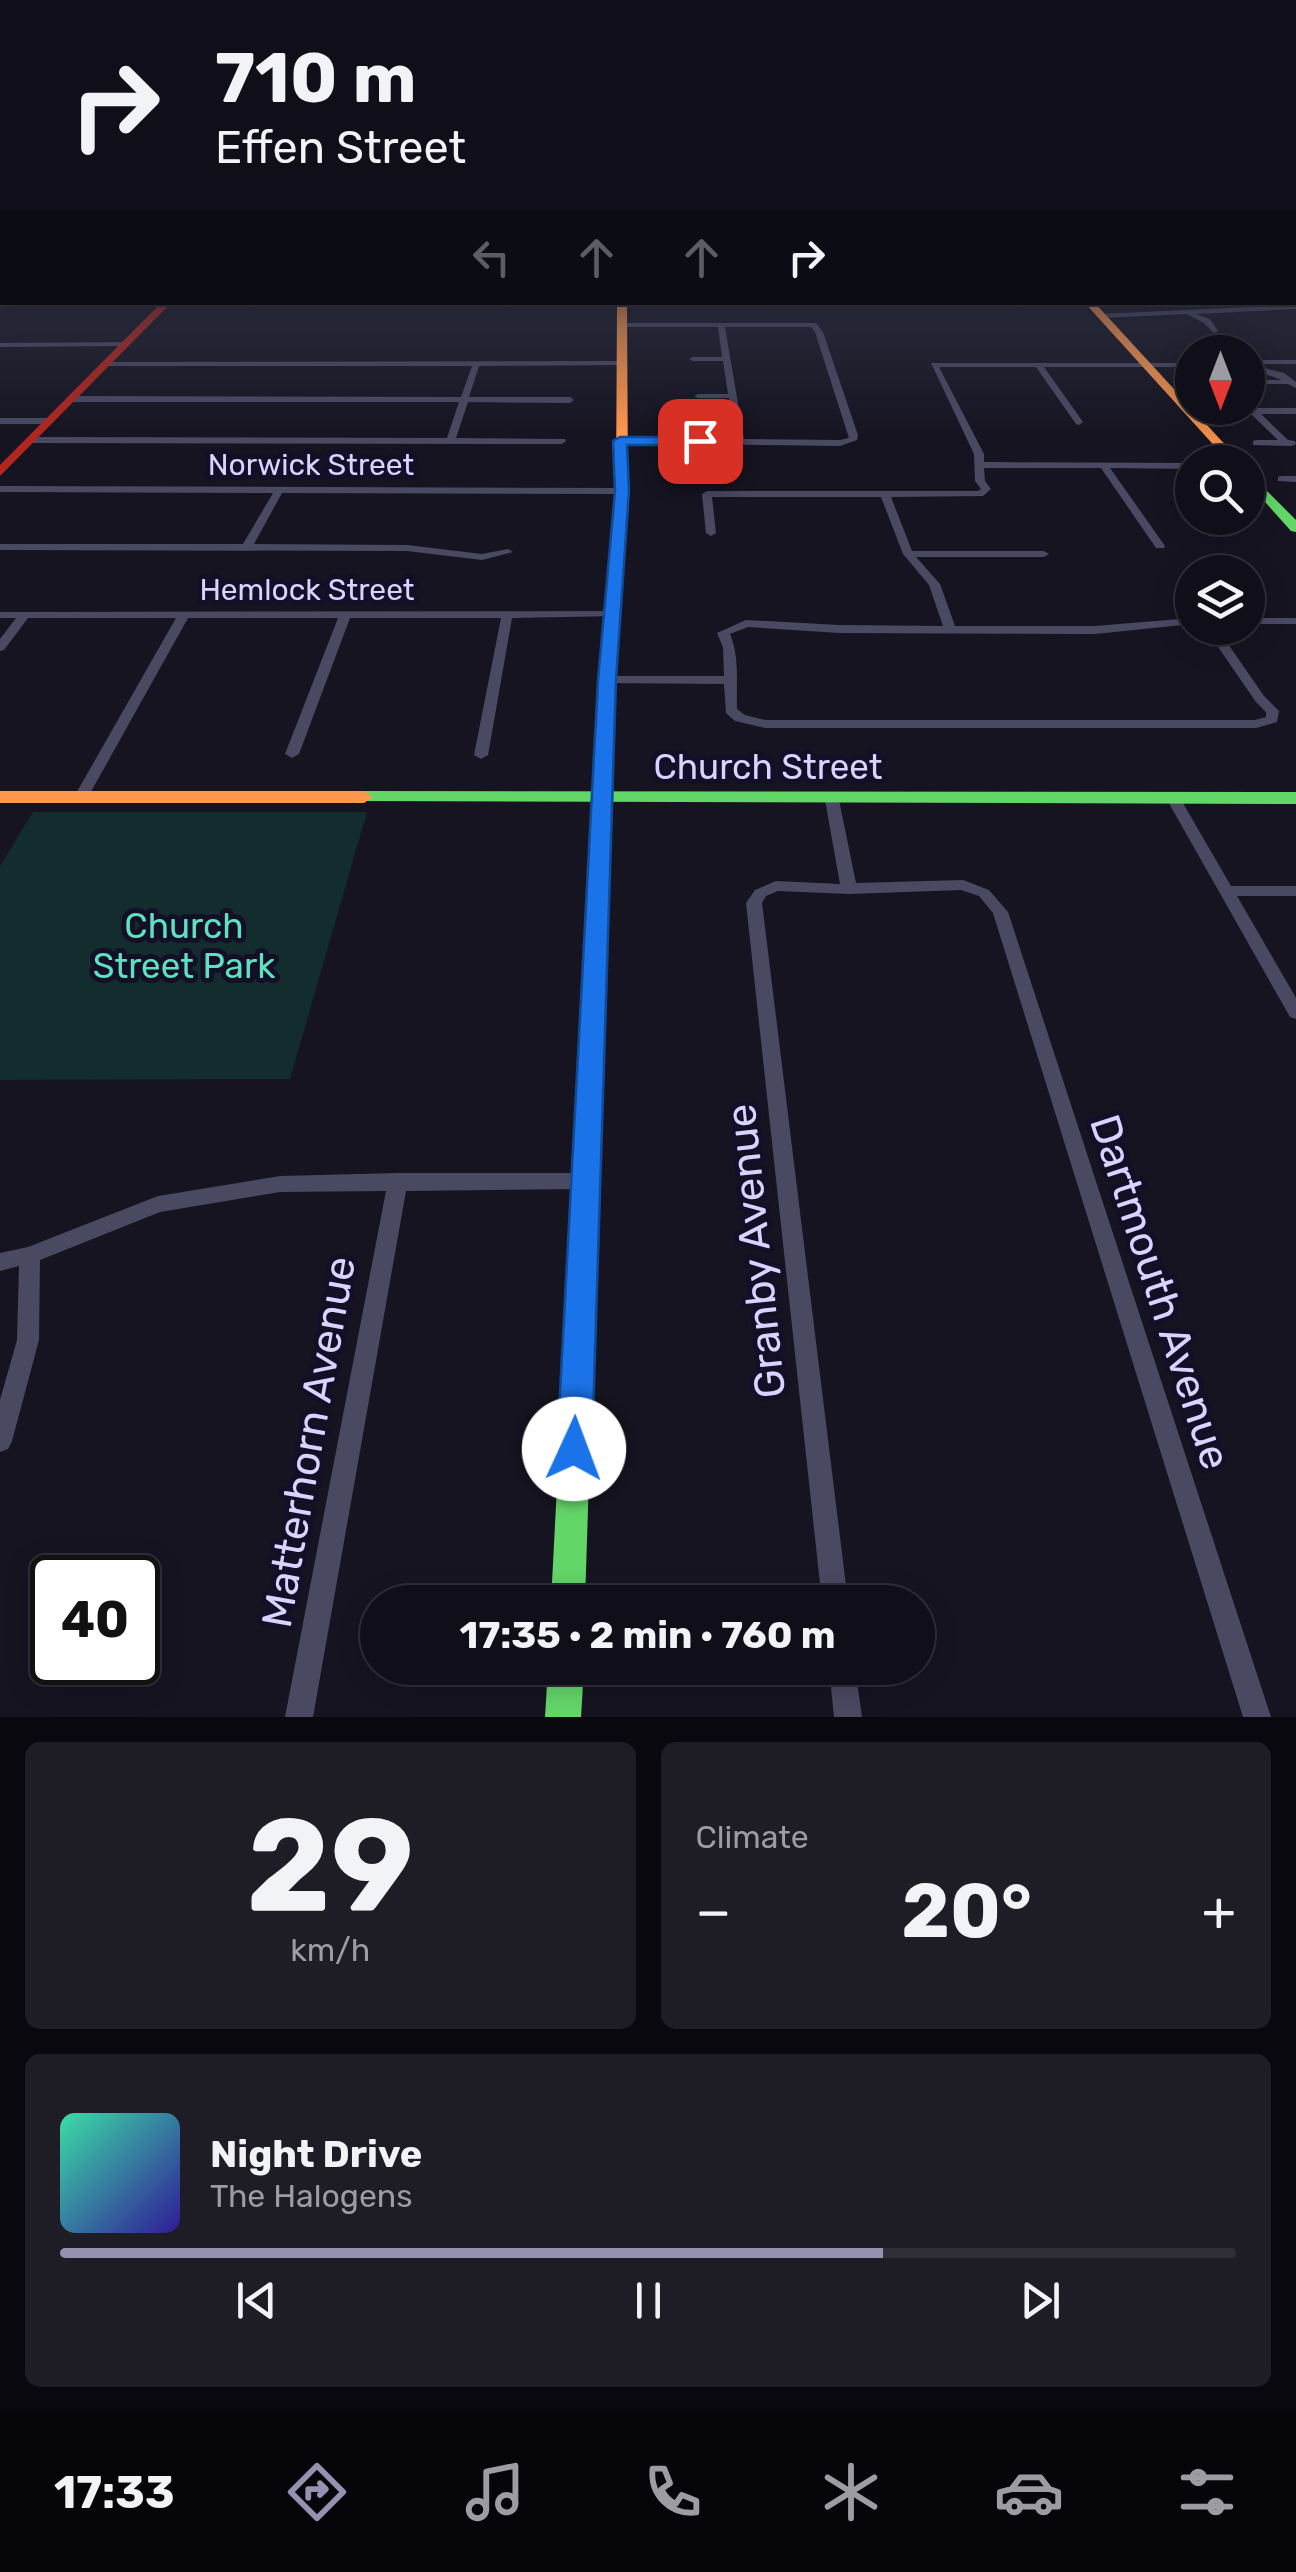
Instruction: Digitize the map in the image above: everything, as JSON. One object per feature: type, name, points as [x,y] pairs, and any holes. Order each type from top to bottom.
[{"type":"street","points":[[0,472],[165,305]]},
{"type":"street","points":[[569,1585],[607,680],[622,491],[622,305]]},
{"type":"street","points":[[1280,306],[1296,319]]},
{"type":"street","points":[[1094,309],[1190,314],[1296,306]]},
{"type":"street","points":[[1094,309],[1219,445]]},
{"type":"street","points":[[1190,314],[1206,320],[1214,331]]},
{"type":"street","points":[[620,326],[813,326],[819,332],[854,440],[620,441]]},
{"type":"street","points":[[721,326],[740,441]]},
{"type":"street","points":[[0,344],[126,344]]},
{"type":"street","points":[[693,359],[728,360]]},
{"type":"street","points":[[1265,362],[1296,362]]},
{"type":"street","points":[[107,364],[623,364]]},
{"type":"street","points":[[451,441],[476,364]]},
{"type":"street","points":[[1038,364],[1079,422]]},
{"type":"street","points":[[711,532],[707,494],[980,494],[986,489],[980,480],[979,454],[934,365],[1175,365]]},
{"type":"street","points":[[1265,370],[1281,374],[1294,384]]},
{"type":"street","points":[[1265,383],[1294,384]]},
{"type":"street","points":[[698,396],[733,396]]},
{"type":"street","points":[[72,399],[570,400]]},
{"type":"street","points":[[1265,411],[1296,411]]},
{"type":"street","points":[[0,421],[50,421]]},
{"type":"street","points":[[1265,421],[1291,443]]},
{"type":"street","points":[[31,440],[562,442]]},
{"type":"street","points":[[1256,443],[1291,443]]},
{"type":"street","points":[[981,465],[1175,466]]},
{"type":"street","points":[[1103,465],[1160,546]]},
{"type":"street","points":[[1281,479],[1296,479]]},
{"type":"street","name":"Norwick Street","points":[[0,489],[622,491]]},
{"type":"street","points":[[247,547],[279,490]]},
{"type":"street","points":[[885,494],[908,554],[934,584],[950,629]]},
{"type":"street","points":[[1265,494],[1296,528]]},
{"type":"street","points":[[0,547],[407,548],[444,556],[482,557],[508,552]]},
{"type":"street","points":[[908,554],[1044,554]]},
{"type":"street","name":"Hemlock Street","points":[[0,616],[614,614]]},
{"type":"street","points":[[0,647],[25,615]]},
{"type":"street","points":[[292,754],[346,615]]},
{"type":"street","points":[[481,755],[507,615]]},
{"type":"street","points":[[81,797],[184,616]]},
{"type":"street","points":[[1265,621],[1296,620]]},
{"type":"street","points":[[1175,623],[1094,630],[839,630],[746,623],[724,633],[732,680],[731,710],[740,718],[765,724],[1256,724],[1272,720],[1273,711],[1260,699],[1223,645]]},
{"type":"street","points":[[607,680],[732,680]]},
{"type":"street","name":"Church Street","points":[[0,796],[602,800],[1296,798]]},
{"type":"street","points":[[1173,798],[1296,1013]]},
{"type":"street","points":[[832,800],[849,889]]},
{"type":"street","name":"Dartmouth Avenue","points":[[849,889],[963,885],[984,893],[1000,912],[1257,1717]]},
{"type":"street","name":"Granby Avenue","points":[[833,1585],[754,903],[760,893],[776,886],[849,889]]},
{"type":"street","points":[[1224,891],[1296,891]]},
{"type":"street","name":"Matterhorn Avenue","points":[[299,1717],[398,1180]]},
{"type":"street","points":[[0,1262],[30,1255],[158,1204],[280,1184],[585,1181]]},
{"type":"street","points":[[0,1441],[28,1340],[30,1255]]},
{"type":"street","points":[[564,1717],[565,1685]]},
{"type":"street","points":[[844,1685],[848,1717]]},
{"type":"green space","name":"Church Street Park","points":[[33,812],[367,812],[290,1079],[0,1080],[0,866]]},
{"type":"traffic: fast","points":[[1265,494],[1296,528]]},
{"type":"traffic: fast","points":[[364,797],[1296,798]]},
{"type":"traffic: fast","points":[[569,1585],[598,890]]},
{"type":"traffic: fast","points":[[563,1717],[565,1685]]},
{"type":"traffic: slow","points":[[598,890],[607,680],[622,491],[622,305]]},
{"type":"traffic: slow","points":[[1091,305],[1219,445]]},
{"type":"traffic: slow","points":[[0,797],[364,797]]},
{"type":"traffic: jam","points":[[0,472],[165,305]]},
{"type":"route","points":[[574,1449],[607,680],[622,491],[620,441],[700,441]]}]
